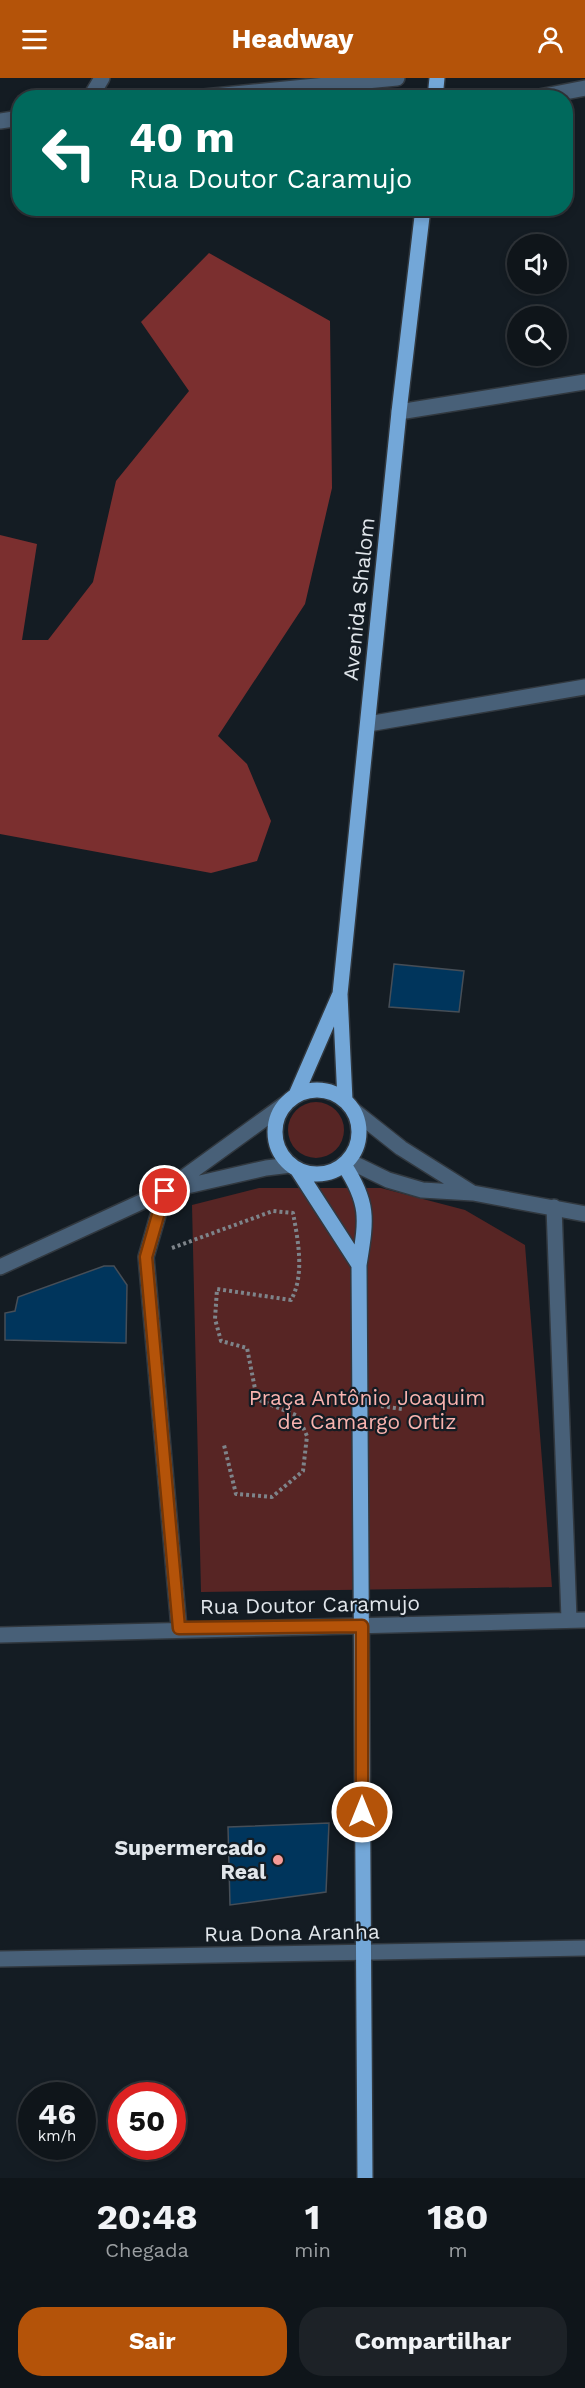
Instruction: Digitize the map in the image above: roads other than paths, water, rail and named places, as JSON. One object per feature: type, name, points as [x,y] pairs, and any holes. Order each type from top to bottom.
[{"type":"main road","name":"Avenida Shalom","points":[[349,1105],[340,993],[399,412],[422,216]]},
{"type":"main road","name":"Avenida Shalom","points":[[290,1100],[340,993]]},
{"type":"main road","points":[[294,1167],[313,1175],[330,1172],[346,1163],[357,1145],[359,1127],[349,1105],[334,1093],[308,1090],[290,1100],[277,1119],[275,1136],[279,1152],[294,1167],[359,1265]]},
{"type":"main road","points":[[346,1163],[360,1188],[366,1220],[359,1265],[365,2178]]},
{"type":"street","points":[[275,90],[397,78]]},
{"type":"street","points":[[399,412],[585,382]]},
{"type":"street","points":[[368,724],[585,687]]},
{"type":"street","points":[[0,1267],[165,1191],[290,1100]]},
{"type":"street","points":[[349,1105],[401,1148],[473,1194]]},
{"type":"street","points":[[346,1163],[388,1180],[422,1190],[473,1194],[585,1214]]},
{"type":"street","points":[[165,1191],[266,1168],[294,1167]]},
{"type":"street","points":[[165,1191],[146,1257],[179,1628]]},
{"type":"street","points":[[555,1207],[569,1620]]},
{"type":"street","name":"Rua Doutor Caramujo","points":[[0,1635],[179,1628],[585,1620]]},
{"type":"street","name":"Rua Dona Aranha","points":[[0,1959],[585,1948]]},
{"type":"place","name":"Supermercado Real","points":[[278,1860]]},
{"type":"park label","name":"Praça Antônio Joaquim de Camargo Ortiz","points":[[367,1410]]}]
